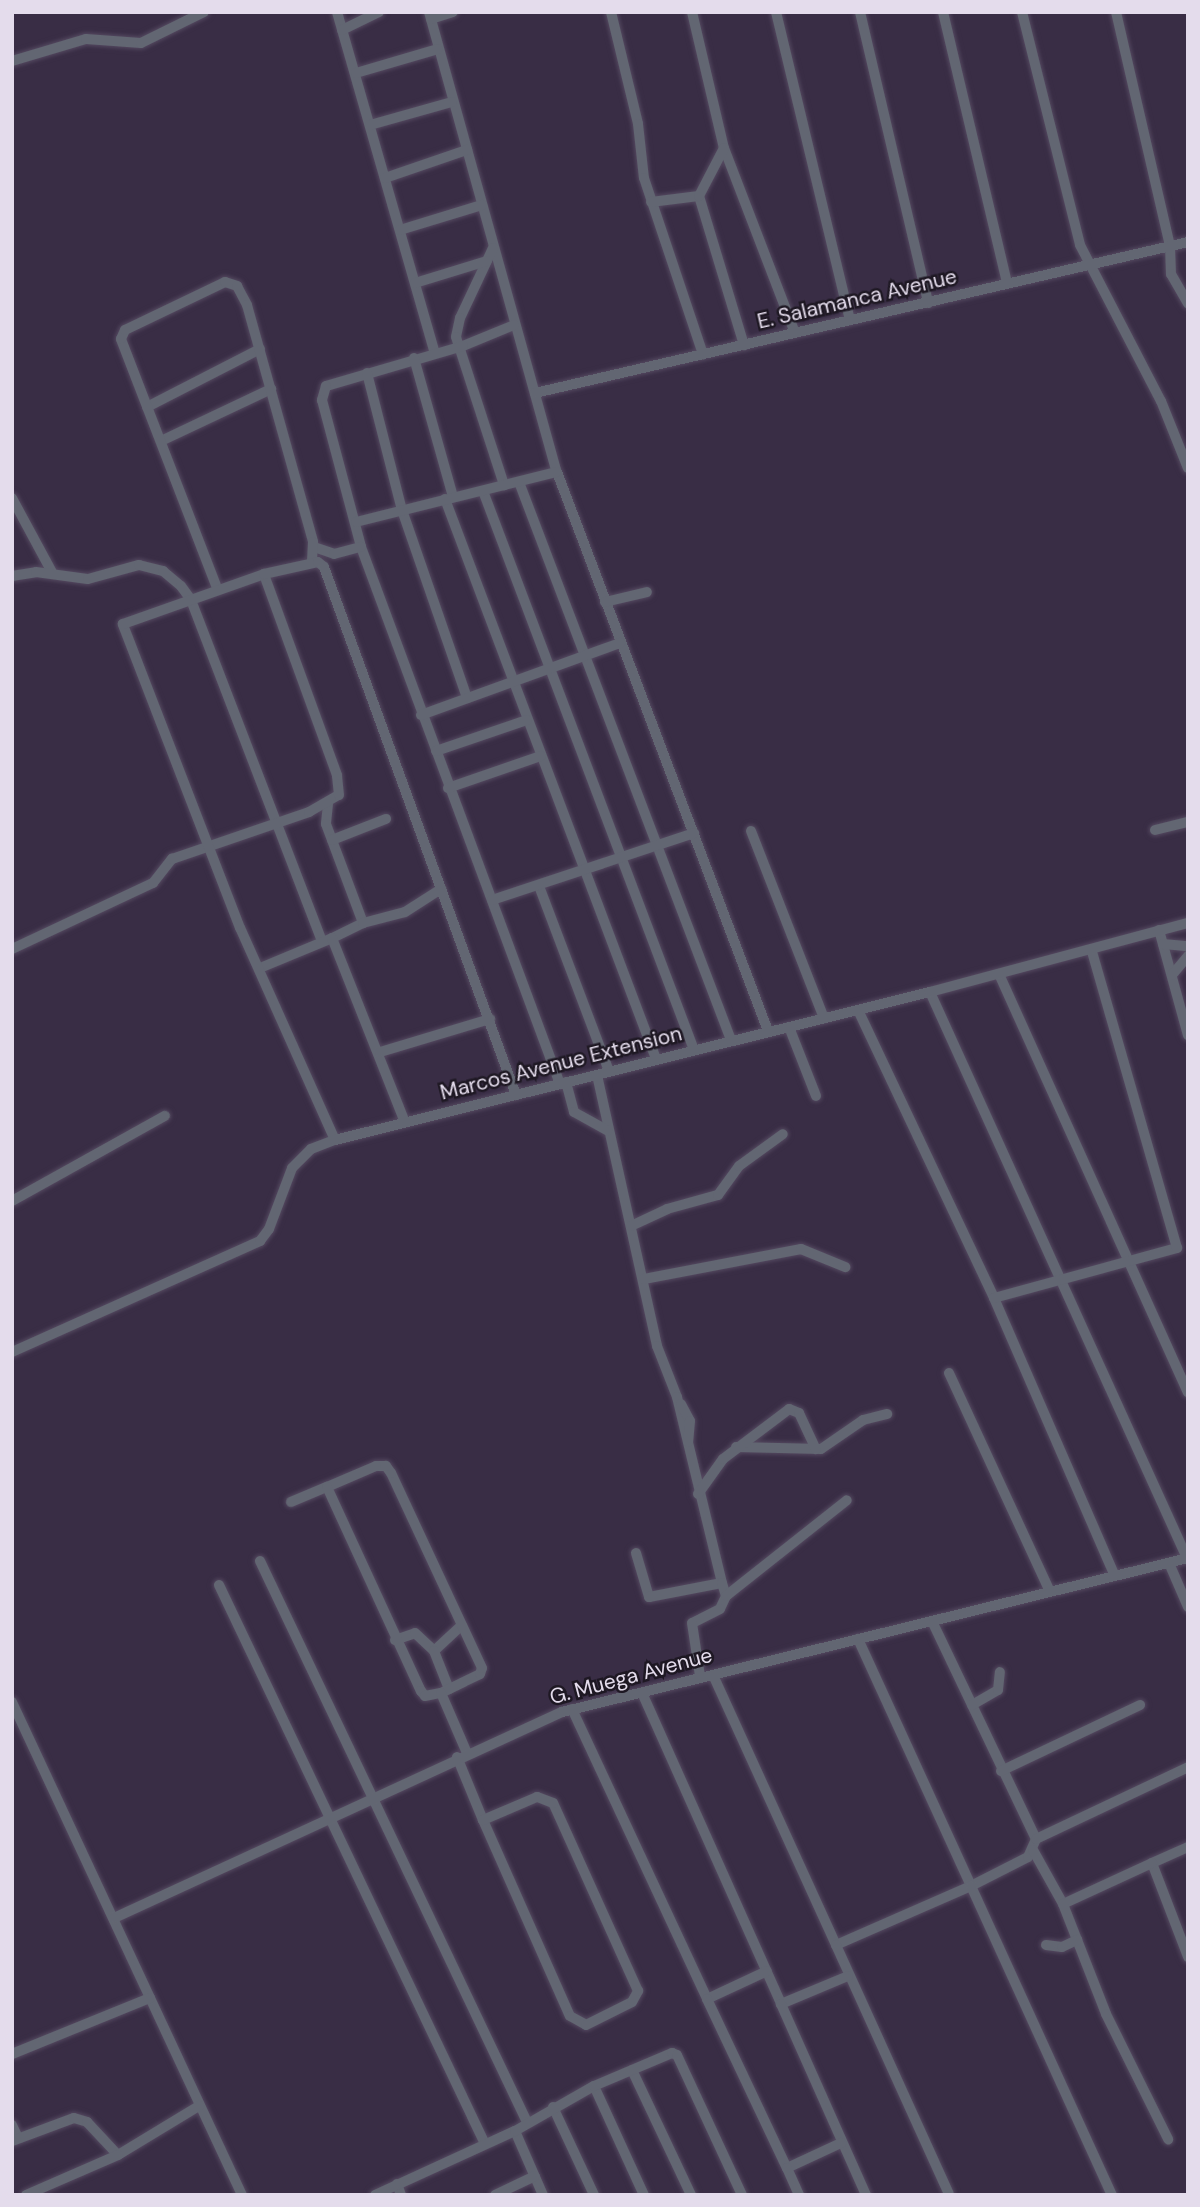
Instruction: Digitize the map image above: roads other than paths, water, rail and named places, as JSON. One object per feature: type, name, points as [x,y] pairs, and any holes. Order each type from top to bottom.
[{"type":"street","points":[[12,61],[86,40],[141,43],[204,12]]},
{"type":"street","points":[[337,12],[435,353]]},
{"type":"street","points":[[342,30],[379,12]]},
{"type":"street","points":[[453,12],[430,16],[452,103],[557,472],[768,1031]]},
{"type":"street","points":[[611,12],[638,124],[642,169],[703,354]]},
{"type":"street","points":[[692,12],[724,148],[795,333]]},
{"type":"street","points":[[776,12],[850,320]]},
{"type":"street","points":[[860,12],[928,303]]},
{"type":"street","points":[[943,12],[1007,283]]},
{"type":"street","points":[[1022,12],[1076,231],[1089,265],[1161,401],[1188,468]]},
{"type":"street","points":[[1116,12],[1170,246],[1173,281],[1188,304]]},
{"type":"street","points":[[356,73],[438,49]]},
{"type":"street","points":[[370,125],[452,103]]},
{"type":"street","points":[[724,148],[699,196],[744,345]]},
{"type":"street","points":[[386,178],[467,150]]},
{"type":"street","points":[[651,202],[699,196]]},
{"type":"street","points":[[400,230],[482,205]]},
{"type":"street","name":"E. Salamanca Avenue","points":[[535,393],[1188,242]]},
{"type":"street","points":[[493,248],[460,318],[456,337],[463,346],[504,485]]},
{"type":"street","points":[[415,283],[487,261]]},
{"type":"street","points":[[217,588],[122,344],[123,334],[179,302],[232,283],[247,305],[260,349],[314,547],[312,563]]},
{"type":"street","points":[[514,325],[463,346],[414,358],[326,386],[322,397],[361,547],[448,788],[574,1112],[607,1130]]},
{"type":"street","points":[[147,407],[260,349]]},
{"type":"street","points":[[414,358],[449,498],[527,720],[656,1059]]},
{"type":"street","points":[[368,373],[402,510],[467,698]]},
{"type":"street","points":[[161,441],[271,389]]},
{"type":"street","points":[[356,522],[557,472]]},
{"type":"street","points":[[519,482],[731,1040]]},
{"type":"street","points":[[483,491],[694,1050]]},
{"type":"street","points":[[13,500],[52,574]]},
{"type":"street","points":[[314,547],[334,554],[361,547]]},
{"type":"street","points":[[335,1140],[214,858],[123,624],[217,588],[264,574],[312,563],[324,567],[516,1095]]},
{"type":"street","points":[[12,576],[52,574],[88,579],[124,567],[145,566],[174,578],[191,600],[327,940],[380,1052],[405,1122]]},
{"type":"street","points":[[12,949],[153,883],[173,859],[209,845],[223,845],[309,812],[328,804],[339,795],[340,782],[264,574]]},
{"type":"street","points":[[605,602],[647,592]]},
{"type":"street","points":[[421,715],[620,643]]},
{"type":"street","points":[[436,751],[527,720]]},
{"type":"street","points":[[448,788],[541,756]]},
{"type":"street","points":[[328,804],[326,824],[363,923]]},
{"type":"street","points":[[309,812],[326,824]]},
{"type":"street","points":[[332,840],[386,820]]},
{"type":"street","points":[[1155,830],[1188,822]]},
{"type":"street","points":[[751,831],[824,1018]]},
{"type":"street","points":[[492,900],[539,886],[620,854],[657,846],[694,833]]},
{"type":"street","points":[[214,858],[223,845]]},
{"type":"street","points":[[539,886],[609,1071]]},
{"type":"street","points":[[260,968],[363,923],[405,912],[441,889]]},
{"type":"street","name":"Marcos Avenue Extension","points":[[12,1352],[260,1241],[269,1229],[292,1168],[311,1149],[335,1140],[930,992],[1188,923]]},
{"type":"street","points":[[1159,930],[1188,1035]]},
{"type":"street","points":[[1163,944],[1188,946]]},
{"type":"street","points":[[994,1298],[1063,1282],[1177,1248],[1091,949]]},
{"type":"street","points":[[1172,975],[1188,956]]},
{"type":"street","points":[[999,974],[1188,1392]]},
{"type":"street","points":[[930,992],[1187,1558]]},
{"type":"street","points":[[858,1010],[994,1298],[1114,1574]]},
{"type":"street","points":[[380,1052],[490,1018]]},
{"type":"street","points":[[789,1027],[816,1096]]},
{"type":"street","points":[[597,1074],[607,1130],[644,1279],[657,1346],[677,1397],[698,1494],[726,1596]]},
{"type":"street","points":[[12,1201],[165,1116]]},
{"type":"street","points":[[631,1226],[667,1209],[718,1195],[739,1166],[783,1133]]},
{"type":"street","points":[[644,1279],[801,1249],[845,1267]]},
{"type":"street","points":[[950,1373],[1049,1589]]},
{"type":"street","points":[[698,1494],[736,1447],[789,1409],[799,1413],[816,1449]]},
{"type":"street","points":[[736,1447],[826,1447],[863,1420],[887,1414]]},
{"type":"street","points":[[291,1502],[327,1487],[386,1466],[482,1672],[445,1691],[423,1695],[395,1640],[327,1487]]},
{"type":"street","points":[[701,1676],[692,1623],[720,1609],[726,1596],[846,1500]]},
{"type":"street","points":[[636,1553],[649,1597],[722,1583]]},
{"type":"street","name":"G. Muega Avenue","points":[[114,1918],[462,1755],[572,1709],[643,1695],[701,1676],[933,1623],[1049,1589],[1187,1558]]},
{"type":"street","points":[[260,1561],[527,2122]]},
{"type":"street","points":[[1169,1563],[1188,1607]]},
{"type":"street","points":[[219,1585],[485,2144]]},
{"type":"street","points":[[836,1945],[1020,1863],[1033,1850],[1036,1839],[933,1623]]},
{"type":"street","points":[[434,1651],[462,1625]]},
{"type":"street","points":[[395,1640],[415,1633],[434,1651],[483,1820],[574,2021],[586,2025],[632,2002],[638,1991],[553,1803],[537,1797],[483,1820]]},
{"type":"street","points":[[858,1639],[1112,2195]]},
{"type":"street","points":[[972,1705],[998,1690],[1000,1672]]},
{"type":"street","points":[[713,1675],[949,2194]]},
{"type":"street","points":[[643,1695],[866,2195]]},
{"type":"street","points":[[12,1702],[243,2195]]},
{"type":"street","points":[[1001,1770],[1140,1705]]},
{"type":"street","points":[[572,1709],[799,2195]]},
{"type":"street","points":[[1036,1839],[1188,1767]]},
{"type":"street","points":[[1063,1904],[1188,1847]]},
{"type":"street","points":[[1033,1850],[1045,1863],[1106,2014],[1168,2139]]},
{"type":"street","points":[[1152,1863],[1188,1957]]},
{"type":"street","points":[[1046,1945],[1062,1947],[1077,1940]]},
{"type":"street","points":[[707,1998],[767,1971]]},
{"type":"street","points":[[781,2004],[848,1976]]},
{"type":"street","points":[[12,2054],[150,1998]]},
{"type":"street","points":[[375,2195],[399,2189],[515,2131],[552,2107],[594,2086],[669,2054],[677,2055],[742,2195]]},
{"type":"street","points":[[632,2070],[691,2195]]},
{"type":"street","points":[[594,2086],[645,2195]]},
{"type":"street","points":[[26,2195],[118,2155],[199,2106]]},
{"type":"street","points":[[552,2107],[594,2195]]},
{"type":"street","points":[[12,2125],[15,2139],[65,2119],[78,2119],[118,2155]]},
{"type":"street","points":[[515,2131],[543,2195]]},
{"type":"street","points":[[787,2168],[841,2143]]},
{"type":"street","points":[[495,2195],[535,2176]]}]
